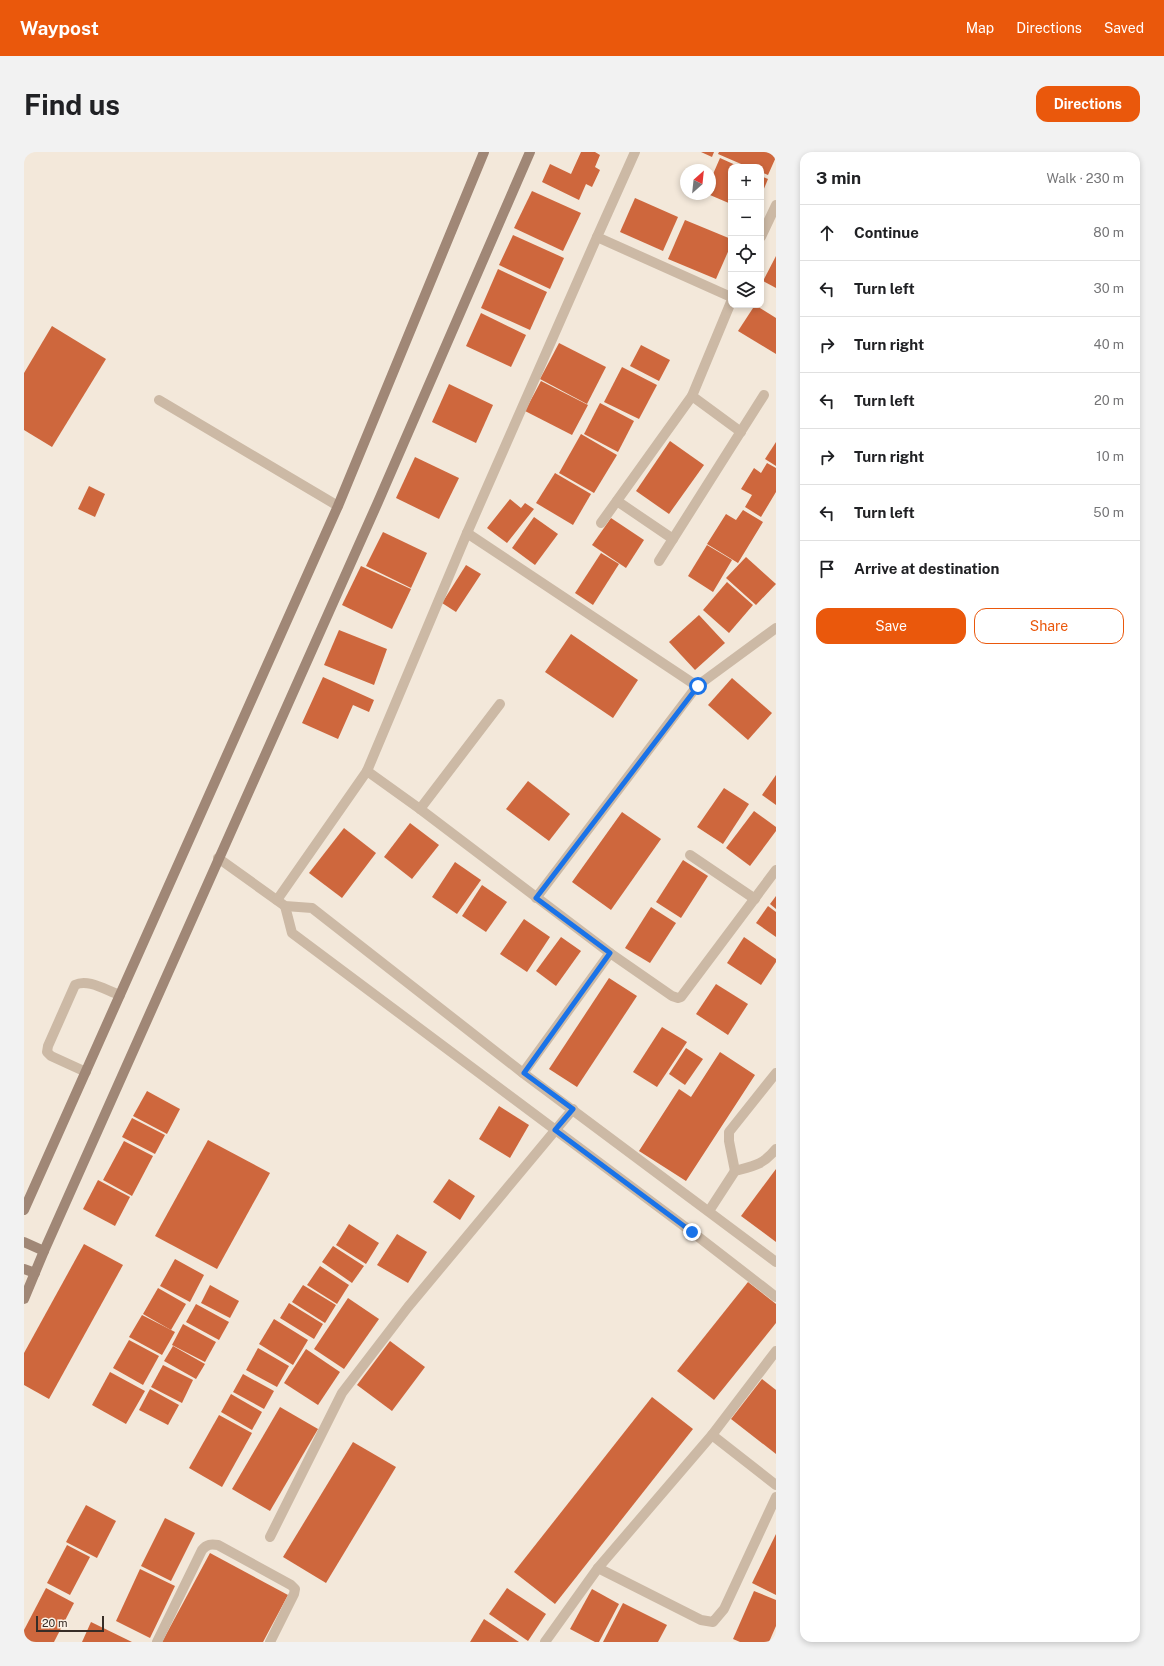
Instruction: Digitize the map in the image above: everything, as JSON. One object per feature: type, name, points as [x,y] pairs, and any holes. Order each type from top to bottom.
[{"type":"street","points":[[24,1210],[338,506],[484,152]]},
{"type":"street","points":[[24,1299],[218,858],[378,502],[530,152]]},
{"type":"street","points":[[277,900],[366,771],[467,533],[635,152]]},
{"type":"street","points":[[761,236],[776,205]]},
{"type":"street","points":[[597,237],[728,296]]},
{"type":"street","points":[[601,523],[692,396],[729,308]]},
{"type":"street","points":[[659,561],[764,395]]},
{"type":"street","points":[[692,396],[741,432]]},
{"type":"street","points":[[159,400],[338,506]]},
{"type":"street","points":[[617,501],[673,539]]},
{"type":"street","points":[[467,533],[698,686]]},
{"type":"street","points":[[536,898],[698,686],[776,628]]},
{"type":"street","points":[[420,809],[500,704]]},
{"type":"street","points":[[366,771],[420,809],[610,953],[672,996],[678,998],[685,993],[776,870]]},
{"type":"street","points":[[690,855],[755,899]]},
{"type":"street","points":[[218,858],[286,906],[312,908],[524,1073],[776,1262]]},
{"type":"street","points":[[286,906],[292,933],[776,1297]]},
{"type":"street","points":[[524,1073],[610,953]]},
{"type":"street","points":[[86,1072],[51,1056],[47,1052],[48,1046],[75,985],[80,982],[87,983],[120,995]]},
{"type":"street","points":[[735,1171],[729,1141],[729,1132],[776,1073]]},
{"type":"street","points":[[270,1536],[342,1393],[408,1307],[573,1109]]},
{"type":"street","points":[[709,1211],[735,1171],[761,1164],[769,1159],[776,1149]]},
{"type":"street","points":[[24,1242],[44,1251]]},
{"type":"street","points":[[24,1269],[35,1273]]},
{"type":"street","points":[[545,1642],[598,1568],[712,1435],[776,1351]]},
{"type":"street","points":[[712,1435],[776,1485]]},
{"type":"street","points":[[598,1568],[701,1620],[713,1622],[724,1609],[776,1497]]},
{"type":"street","points":[[157,1642],[202,1550],[206,1545],[211,1544],[218,1545],[291,1585],[295,1589],[294,1594],[270,1642]]},
{"type":"building","points":[[581,152],[595,152],[600,155],[595,167],[600,170],[592,187],[586,184],[579,200],[542,182],[550,164],[571,174]]},
{"type":"building","points":[[701,152],[714,152],[712,157]]},
{"type":"building","points":[[719,152],[776,152],[776,157],[768,175],[764,173],[764,164],[741,164],[718,154]]},
{"type":"building","points":[[720,158],[733,164],[728,164],[728,203],[716,198],[716,167]]},
{"type":"building","points":[[764,177],[768,179],[764,189]]},
{"type":"building","points":[[532,191],[581,213],[563,251],[514,228]]},
{"type":"building","points":[[635,198],[678,217],[663,251],[620,232]]},
{"type":"building","points":[[685,220],[728,238],[728,252],[716,279],[668,259]]},
{"type":"building","points":[[513,235],[564,258],[550,289],[499,265]]},
{"type":"building","points":[[776,256],[776,288],[764,282]]},
{"type":"building","points":[[498,269],[547,292],[530,330],[481,308]]},
{"type":"building","points":[[753,308],[760,308],[776,318],[776,354],[738,331]]},
{"type":"building","points":[[481,313],[526,335],[511,367],[466,346]]},
{"type":"building","points":[[52,326],[106,359],[52,447],[24,430],[24,373]]},
{"type":"building","points":[[559,343],[606,367],[587,404],[540,379]]},
{"type":"building","points":[[641,345],[670,360],[659,381],[630,366]]},
{"type":"building","points":[[622,367],[657,385],[639,419],[604,402]]},
{"type":"building","points":[[541,381],[588,405],[572,435],[525,411]]},
{"type":"building","points":[[449,384],[493,405],[476,443],[432,422]]},
{"type":"building","points":[[600,403],[634,421],[618,452],[584,434]]},
{"type":"building","points":[[581,434],[617,455],[594,493],[559,473]]},
{"type":"building","points":[[670,441],[704,465],[669,514],[636,491]]},
{"type":"building","points":[[776,442],[776,466],[765,459]]},
{"type":"building","points":[[415,457],[459,478],[439,519],[396,498]]},
{"type":"building","points":[[767,463],[776,468],[776,492],[761,517],[745,507],[752,495],[741,489],[754,468],[761,473]]},
{"type":"building","points":[[555,473],[591,494],[573,525],[536,503]]},
{"type":"building","points":[[89,486],[105,494],[95,517],[78,509]]},
{"type":"building","points":[[510,499],[521,508],[525,503],[534,509],[507,543],[487,528]]},
{"type":"building","points":[[743,510],[763,522],[738,563],[707,544],[726,514],[736,520]]},
{"type":"building","points":[[534,517],[558,534],[535,565],[512,548]]},
{"type":"building","points":[[611,518],[644,540],[626,568],[592,545]]},
{"type":"building","points":[[383,532],[427,553],[411,588],[366,566]]},
{"type":"building","points":[[707,545],[732,560],[713,592],[688,576]]},
{"type":"building","points":[[601,553],[619,564],[593,605],[575,593]]},
{"type":"building","points":[[746,557],[776,584],[756,605],[726,578]]},
{"type":"building","points":[[466,565],[481,574],[456,612],[442,603]]},
{"type":"building","points":[[361,566],[411,589],[392,629],[342,605]]},
{"type":"building","points":[[727,582],[753,605],[729,633],[703,610]]},
{"type":"building","points":[[699,615],[725,643],[695,670],[669,642]]},
{"type":"building","points":[[339,630],[387,649],[374,685],[324,665]]},
{"type":"building","points":[[571,634],[638,680],[613,718],[545,672]]},
{"type":"building","points":[[323,677],[374,700],[369,712],[353,705],[338,739],[302,723]]},
{"type":"building","points":[[732,678],[772,713],[748,740],[708,705]]},
{"type":"building","points":[[776,775],[776,805],[762,795]]},
{"type":"building","points":[[528,781],[570,814],[549,841],[506,809]]},
{"type":"building","points":[[724,788],[749,804],[723,844],[697,827]]},
{"type":"building","points":[[754,811],[776,827],[776,831],[750,866],[726,848]]},
{"type":"building","points":[[622,812],[661,839],[611,910],[572,882]]},
{"type":"building","points":[[410,823],[439,845],[412,879],[384,857]]},
{"type":"building","points":[[344,828],[376,853],[342,898],[309,873]]},
{"type":"building","points":[[683,860],[708,876],[681,918],[656,902]]},
{"type":"building","points":[[455,862],[481,880],[457,914],[432,897]]},
{"type":"building","points":[[482,885],[507,902],[486,932],[462,916]]},
{"type":"building","points":[[776,896],[776,909],[770,904]]},
{"type":"building","points":[[768,906],[776,912],[776,937],[756,923]]},
{"type":"building","points":[[651,907],[676,923],[650,963],[625,948]]},
{"type":"building","points":[[524,919],[550,937],[527,972],[500,954]]},
{"type":"building","points":[[561,937],[581,951],[556,986],[536,971]]},
{"type":"building","points":[[744,937],[776,959],[776,962],[761,985],[727,963]]},
{"type":"building","points":[[609,978],[637,996],[577,1087],[549,1069]]},
{"type":"building","points":[[716,984],[748,1004],[728,1035],[696,1014]]},
{"type":"building","points":[[662,1027],[687,1042],[657,1087],[633,1072]]},
{"type":"building","points":[[686,1048],[703,1059],[685,1085],[669,1074]]},
{"type":"building","points":[[720,1052],[755,1075],[686,1181],[639,1151],[679,1089],[691,1097]]},
{"type":"building","points":[[147,1091],[180,1109],[167,1134],[133,1116]]},
{"type":"building","points":[[499,1106],[529,1125],[510,1158],[479,1139]]},
{"type":"building","points":[[132,1118],[165,1135],[155,1154],[122,1137]]},
{"type":"building","points":[[208,1140],[270,1173],[217,1269],[155,1236]]},
{"type":"building","points":[[124,1141],[153,1156],[132,1196],[103,1180]]},
{"type":"building","points":[[776,1169],[776,1242],[741,1216]]},
{"type":"building","points":[[449,1179],[475,1196],[460,1220],[433,1202]]},
{"type":"building","points":[[98,1180],[130,1197],[115,1226],[83,1209]]},
{"type":"building","points":[[349,1224],[379,1243],[366,1264],[336,1245]]},
{"type":"building","points":[[397,1234],[427,1252],[408,1283],[377,1265]]},
{"type":"building","points":[[84,1244],[123,1265],[49,1399],[24,1385],[24,1353]]},
{"type":"building","points":[[333,1246],[364,1266],[352,1283],[322,1262]]},
{"type":"building","points":[[175,1259],[204,1275],[190,1302],[160,1286]]},
{"type":"building","points":[[320,1266],[349,1285],[337,1304],[307,1285]]},
{"type":"building","points":[[748,1282],[776,1304],[776,1323],[714,1400],[677,1371]]},
{"type":"building","points":[[210,1285],[239,1301],[230,1318],[201,1303]]},
{"type":"building","points":[[303,1285],[336,1305],[325,1323],[292,1302]]},
{"type":"building","points":[[158,1288],[186,1304],[171,1330],[143,1314]]},
{"type":"building","points":[[348,1298],[379,1319],[344,1369],[314,1349]]},
{"type":"building","points":[[289,1303],[323,1324],[314,1339],[280,1318]]},
{"type":"building","points":[[196,1304],[229,1322],[219,1340],[186,1322]]},
{"type":"building","points":[[142,1315],[175,1332],[162,1355],[129,1337]]},
{"type":"building","points":[[274,1319],[308,1340],[293,1365],[259,1344]]},
{"type":"building","points":[[183,1324],[216,1342],[205,1362],[172,1345]]},
{"type":"building","points":[[129,1340],[159,1356],[143,1385],[113,1368]]},
{"type":"building","points":[[390,1341],[425,1367],[392,1411],[357,1385]]},
{"type":"building","points":[[173,1346],[205,1364],[196,1379],[164,1361]]},
{"type":"building","points":[[258,1348],[289,1366],[277,1387],[246,1370]]},
{"type":"building","points":[[306,1349],[340,1372],[318,1405],[284,1383]]},
{"type":"building","points":[[163,1365],[193,1380],[182,1403],[151,1387]]},
{"type":"building","points":[[110,1372],[145,1391],[126,1424],[92,1405]]},
{"type":"building","points":[[243,1374],[274,1391],[264,1409],[233,1392]]},
{"type":"building","points":[[762,1379],[776,1390],[776,1454],[731,1419]]},
{"type":"building","points":[[150,1389],[179,1405],[168,1425],[139,1410]]},
{"type":"building","points":[[231,1394],[262,1412],[252,1430],[221,1412]]},
{"type":"building","points":[[652,1397],[693,1429],[555,1604],[514,1572]]},
{"type":"building","points":[[280,1407],[318,1429],[270,1511],[232,1489]]},
{"type":"building","points":[[219,1415],[252,1433],[222,1487],[189,1468]]},
{"type":"building","points":[[353,1442],[396,1467],[326,1583],[283,1557]]},
{"type":"building","points":[[86,1505],[116,1521],[97,1558],[66,1542]]},
{"type":"building","points":[[165,1518],[195,1533],[171,1581],[141,1566]]},
{"type":"building","points":[[776,1534],[776,1595],[752,1583]]},
{"type":"building","points":[[67,1545],[90,1557],[70,1595],[47,1583]]},
{"type":"building","points":[[210,1553],[288,1595],[263,1642],[162,1642]]},
{"type":"building","points":[[140,1569],[175,1586],[150,1638],[116,1621]]},
{"type":"building","points":[[46,1588],[74,1603],[54,1642],[24,1642],[24,1630]]},
{"type":"building","points":[[507,1588],[546,1614],[528,1641],[489,1614]]},
{"type":"building","points":[[592,1589],[619,1604],[599,1642],[595,1642],[570,1629]]},
{"type":"building","points":[[754,1591],[776,1600],[776,1626],[769,1642],[740,1642],[733,1639]]},
{"type":"building","points":[[623,1603],[667,1625],[658,1642],[603,1642]]},
{"type":"building","points":[[484,1619],[519,1642],[470,1642]]},
{"type":"building","points":[[91,1622],[132,1642],[82,1642]]},
{"type":"route","points":[[692,1232],[555,1130],[573,1109],[524,1073],[610,953],[536,898],[698,686]]}]
